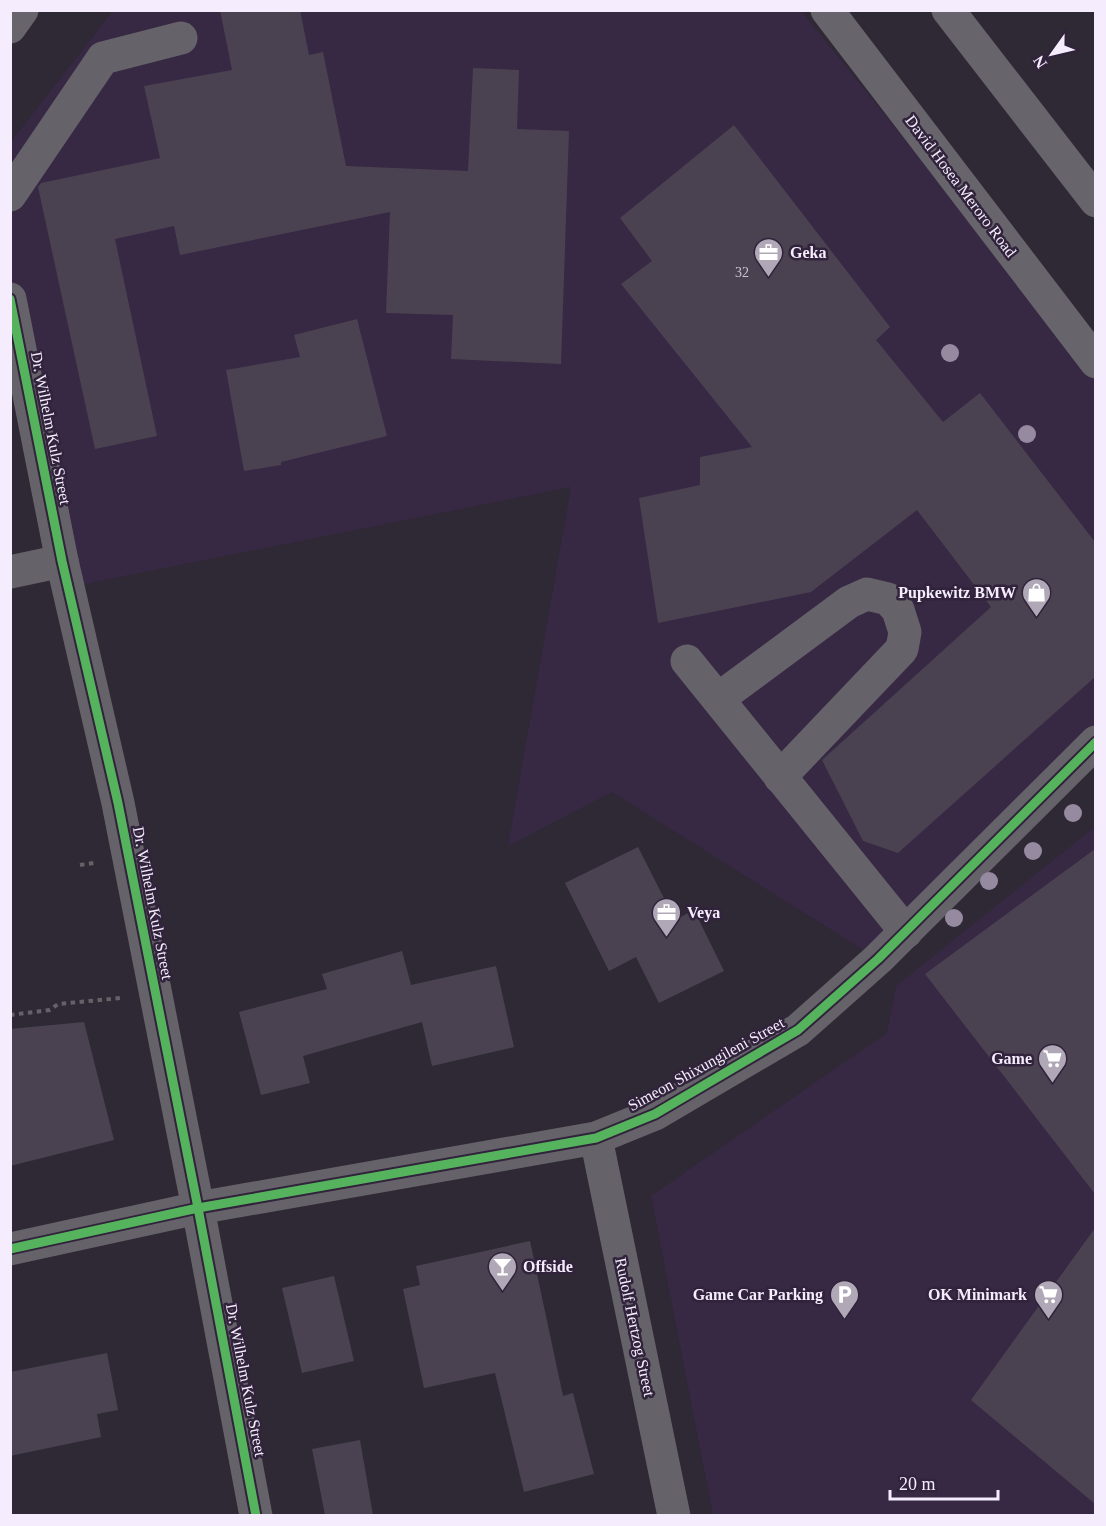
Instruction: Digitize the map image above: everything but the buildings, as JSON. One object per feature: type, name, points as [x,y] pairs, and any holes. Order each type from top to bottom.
[{"type":"main road","points":[[10,27],[22,10]]},
{"type":"main road","name":"David Hosea Meroro Road","points":[[826,10],[1095,362]]},
{"type":"main road","points":[[948,10],[1095,201]]},
{"type":"street","points":[[10,195],[104,58],[181,38]]},
{"type":"street","name":"Dr. Wilhelm Kulz Street","points":[[10,298],[62,561],[118,803],[256,1515]]},
{"type":"street","points":[[10,572],[62,561]]},
{"type":"street","points":[[718,699],[849,602],[867,594],[888,599],[898,610],[905,632],[902,649],[780,777]]},
{"type":"street","points":[[687,661],[906,932]]},
{"type":"street","name":"Simeon Shixungileni Street","points":[[10,1249],[198,1208],[596,1138],[655,1114],[798,1030],[906,932],[1095,742]]},
{"type":"street","name":"Rudolf Hertzog Street","points":[[596,1138],[674,1515]]},
{"type":"path","points":[[80,865],[99,862]]},
{"type":"path","points":[[10,1015],[50,1010],[58,1004],[126,998]]},
{"type":"shaded area","points":[[113,11],[801,11],[1095,374],[1095,742],[878,959],[612,792],[508,846],[571,487],[69,587],[11,314],[10,143]]},
{"type":"shaded area","name":"Game Car Parking","points":[[1095,827],[1095,1515],[713,1515],[651,1196],[887,1033],[896,986]]},
{"type":"cycle path","points":[[10,299],[62,561],[118,803],[256,1516]]},
{"type":"cycle path","points":[[10,1249],[198,1208],[596,1138],[655,1114],[798,1030],[878,959],[1096,742]]},
{"type":"place","name":"Geka","points":[[769,278]]},
{"type":"place","name":"Pupkewitz BMW","points":[[1037,618]]},
{"type":"place","name":"Veya","points":[[666,938]]},
{"type":"place","name":"Game","points":[[1053,1084]]},
{"type":"place","name":"Offside","points":[[502,1292]]},
{"type":"place","name":"Game Car Parking","points":[[844,1320]]},
{"type":"place","name":"OK Minimark","points":[[1048,1320]]}]
